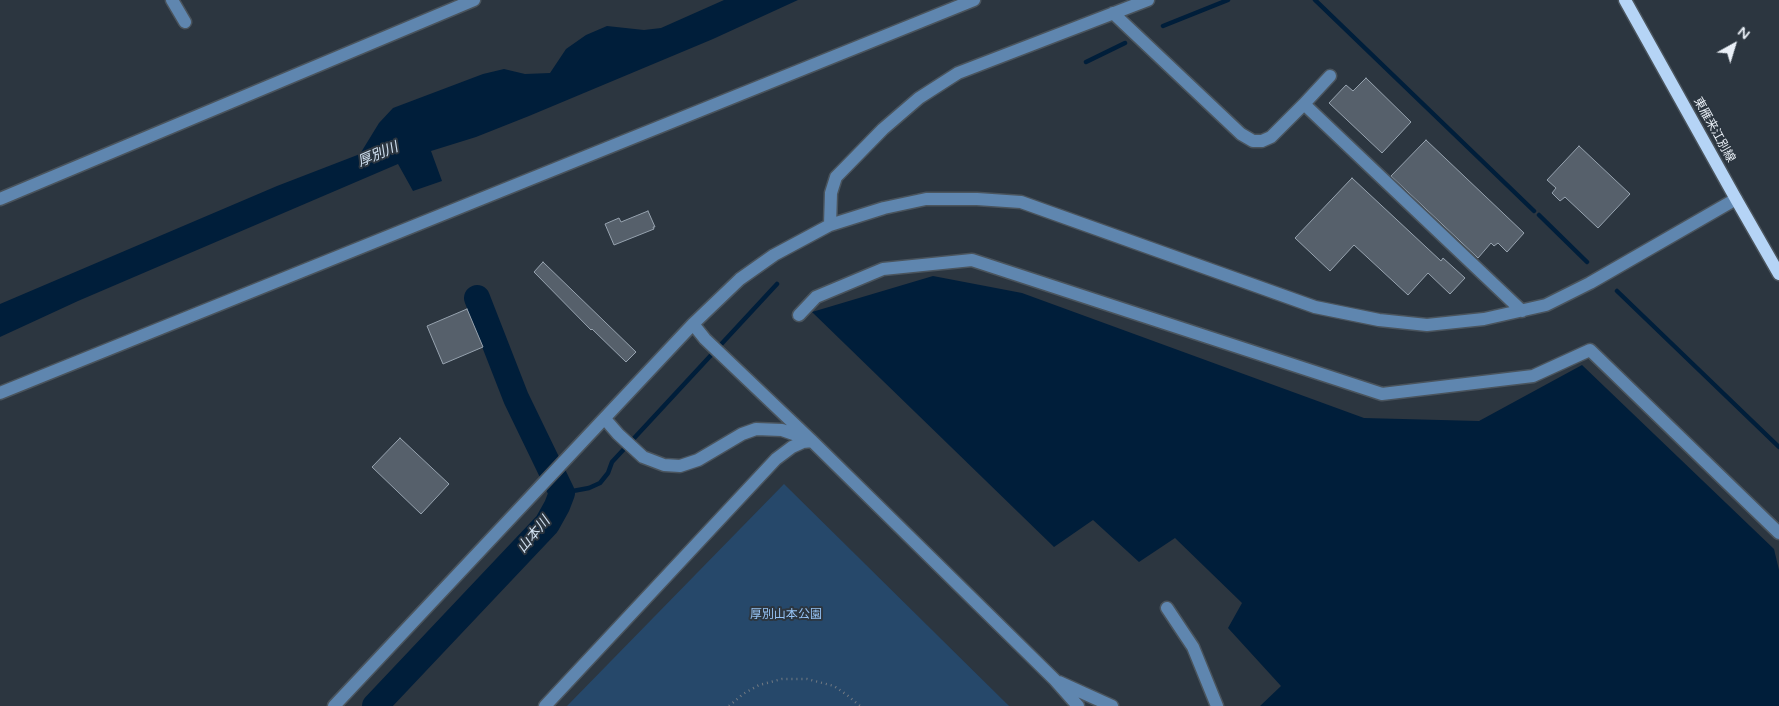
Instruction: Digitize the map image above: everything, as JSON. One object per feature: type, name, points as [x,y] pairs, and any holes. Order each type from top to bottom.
[{"type":"main road","name":"東雁来江別線","points":[[1625,0],[1779,274]]},
{"type":"street","points":[[172,0],[185,22]]},
{"type":"street","points":[[0,199],[474,0]]},
{"type":"street","points":[[0,394],[974,0]]},
{"type":"street","points":[[830,225],[830,193],[836,177],[883,129],[919,98],[958,73],[1148,0]]},
{"type":"street","points":[[1113,14],[1241,134],[1253,141],[1262,141],[1271,137],[1330,76]]},
{"type":"street","points":[[1304,104],[1522,311]]},
{"type":"street","points":[[334,706],[693,324],[740,278],[774,255],[830,225],[884,208],[926,199],[1021,202],[1324,309],[1379,320],[1427,325],[1484,320],[1546,305],[1590,283],[1736,199]]},
{"type":"street","points":[[799,315],[816,297],[884,269],[972,260],[1382,394],[1532,376],[1590,350],[1779,533]]},
{"type":"street","points":[[693,324],[723,357],[812,441],[1078,706]]},
{"type":"street","points":[[605,419],[643,457],[664,464],[680,466],[698,460],[742,434],[762,429],[782,430],[812,441]]},
{"type":"street","points":[[545,706],[776,459],[802,442],[812,441]]},
{"type":"street","points":[[1167,608],[1193,646],[1217,706]]},
{"type":"street","points":[[1054,680],[1112,706]]},
{"type":"path","points":[[729,706],[743,694],[759,685],[782,679],[807,679],[834,686],[860,706]]},
{"type":"green space","name":"厚別山本公園","points":[[784,484],[1009,706],[567,706]]},
{"type":"water","name":"厚別川","points":[[724,0],[798,0],[713,39],[529,116],[476,137],[431,151],[442,181],[413,191],[398,164],[78,301],[0,337],[0,304],[277,186],[360,154],[379,123],[393,108],[483,74],[504,69],[525,74],[550,73],[566,49],[586,35],[607,26],[644,30],[661,28]]},
{"type":"water","points":[[933,276],[1022,293],[1364,418],[1479,421],[1582,365],[1774,549],[1779,570],[1779,706],[1260,706],[1281,686],[1228,628],[1242,603],[1175,538],[1139,562],[1093,520],[1054,547],[812,312]]},
{"type":"building","points":[[1366,78],[1411,122],[1382,153],[1329,103],[1346,85],[1353,91]]},
{"type":"building","points":[[1426,140],[1524,233],[1507,252],[1498,243],[1494,246],[1491,243],[1478,258],[1391,176]]},
{"type":"building","points":[[1579,146],[1630,194],[1598,228],[1565,197],[1560,201],[1552,193],[1556,188],[1547,180]]},
{"type":"building","points":[[1352,178],[1441,261],[1443,258],[1465,278],[1450,294],[1428,273],[1408,295],[1354,245],[1330,271],[1295,238]]},
{"type":"building","points":[[648,211],[655,227],[653,227],[654,229],[614,245],[605,224],[619,218],[621,222]]},
{"type":"building","points":[[543,262],[636,352],[626,362],[591,330],[534,272]]},
{"type":"building","points":[[467,309],[483,347],[443,364],[427,326]]},
{"type":"building","points":[[400,438],[449,484],[421,514],[372,467]]},
{"type":"waterway","points":[[1163,26],[1228,0]]},
{"type":"waterway","points":[[1315,0],[1534,211]]},
{"type":"waterway","points":[[1086,62],[1125,43]]},
{"type":"waterway","points":[[1539,215],[1587,262]]},
{"type":"waterway","points":[[562,493],[589,488],[600,483],[608,473],[612,462],[777,284]]},
{"type":"waterway","points":[[1617,291],[1779,447]]},
{"type":"waterway","name":"山本川","points":[[375,706],[547,524],[562,493],[516,398],[477,298]]}]
